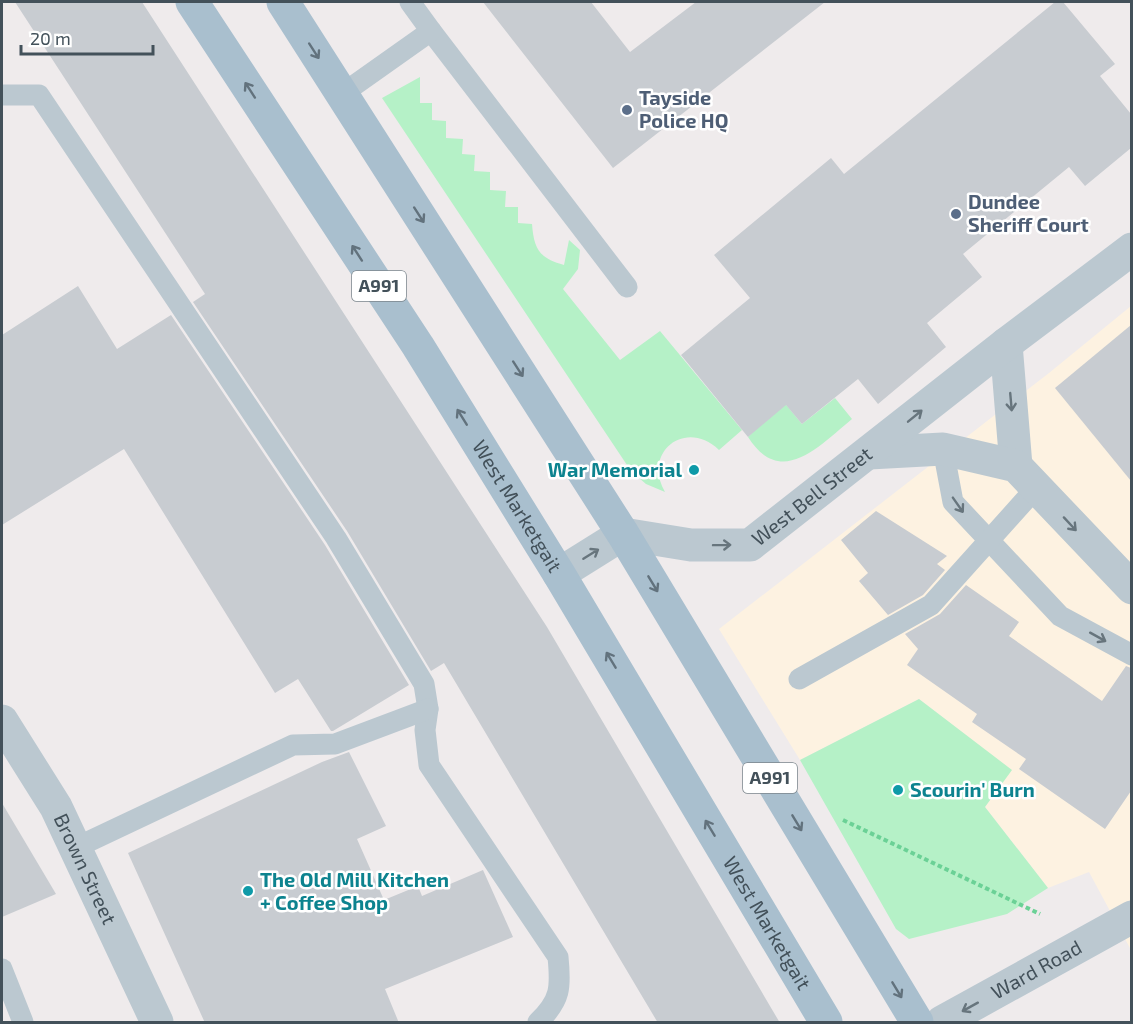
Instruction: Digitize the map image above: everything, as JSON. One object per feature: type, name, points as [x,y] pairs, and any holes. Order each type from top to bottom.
[{"type":"main road","name":"West Marketgait","points":[[192,2],[418,346],[559,573],[818,1009]]},
{"type":"main road","name":"A991","points":[[283,2],[623,534],[917,1023]]},
{"type":"street","name":"West Bell Street","points":[[623,534],[690,546],[750,545],[1131,249]]},
{"type":"street","points":[[1006,344],[1026,477]]},
{"type":"street","points":[[869,453],[943,449],[1026,477],[1131,588]]},
{"type":"street","points":[[559,573],[623,534]]},
{"type":"street","name":"Brown Street","points":[[2,722],[56,807],[157,1023]]},
{"type":"street","name":"Ward Road","points":[[942,1023],[1131,917]]},
{"type":"street","points":[[818,1009],[844,1023]]},
{"type":"lane","points":[[410,2],[627,286]]},
{"type":"lane","points":[[342,94],[431,31]]},
{"type":"lane","points":[[2,95],[39,95],[336,538],[424,684],[428,709],[425,730],[429,765],[558,957],[561,983],[552,1009],[538,1023]]},
{"type":"lane","points":[[943,449],[953,502],[1060,616],[1131,655]]},
{"type":"lane","points":[[799,679],[931,604],[990,541],[1026,477]]},
{"type":"lane","points":[[75,848],[293,745],[335,744],[428,709]]},
{"type":"lane","points":[[2,969],[23,1023]]},
{"type":"path","points":[[842,819],[1040,914]]},
{"type":"shaded area","points":[[1131,306],[1131,950],[1089,872],[1048,888],[985,807],[1011,770],[919,699],[800,760],[719,629],[1049,373]]},
{"type":"green space","points":[[420,77],[420,103],[432,103],[432,120],[446,121],[446,138],[463,139],[462,154],[475,155],[474,171],[490,172],[490,190],[506,191],[505,207],[518,207],[518,223],[532,224],[536,246],[543,256],[564,265],[569,240],[580,250],[578,269],[563,289],[620,360],[660,331],[742,430],[719,450],[706,441],[693,437],[671,444],[663,453],[659,464],[659,477],[665,492],[646,484],[631,471],[382,98]]},
{"type":"green space","points":[[835,398],[852,419],[826,441],[800,458],[787,461],[774,460],[761,452],[748,437],[783,401],[802,424]]},
{"type":"green space","points":[[919,699],[1012,770],[985,807],[1048,888],[1007,914],[909,939],[896,929],[800,760]]},
{"type":"building","points":[[15,2],[142,2],[547,627],[780,1023],[658,1023],[444,663],[431,671],[347,531],[193,302],[205,294]]},
{"type":"building","name":"Tayside Police HQ","points":[[483,2],[591,2],[630,52],[696,2],[825,2],[613,168]]},
{"type":"building","name":"Dundee Sheriff Court","points":[[1055,2],[1063,2],[1115,64],[1100,76],[1131,114],[1131,148],[1085,186],[1069,167],[963,254],[982,277],[927,323],[946,347],[878,404],[858,379],[802,424],[786,405],[748,437],[681,355],[750,298],[714,255],[831,158],[844,174]]},
{"type":"building","points":[[78,286],[117,349],[171,315],[325,545],[409,685],[333,731],[298,679],[275,693],[124,449],[2,525],[2,335]]},
{"type":"building","points":[[1131,325],[1131,481],[1055,388]]},
{"type":"building","points":[[876,511],[947,556],[937,564],[945,570],[923,595],[888,615],[859,581],[868,573],[841,540]]},
{"type":"building","points":[[966,585],[1019,622],[1009,636],[1102,701],[1126,666],[1131,668],[1131,791],[1105,829],[1019,769],[1026,759],[972,722],[977,714],[907,665],[918,649],[905,634],[940,614]]},
{"type":"building","name":"The Old Mill Kitchen + Coffee Shop","points":[[349,752],[386,826],[357,839],[384,900],[418,886],[422,896],[483,870],[513,937],[385,989],[399,1023],[205,1023],[128,853],[322,762]]},
{"type":"building","points":[[2,803],[56,894],[2,917]]},
{"type":"place","name":"Tayside Police HQ","points":[[627,110]]},
{"type":"place","name":"Dundee Sheriff Court","points":[[956,214]]},
{"type":"place","name":"War Memorial","points":[[694,470]]},
{"type":"place","name":"Scourin' Burn","points":[[898,790]]},
{"type":"place","name":"The Old Mill Kitchen + Coffee Shop","points":[[248,891]]}]
